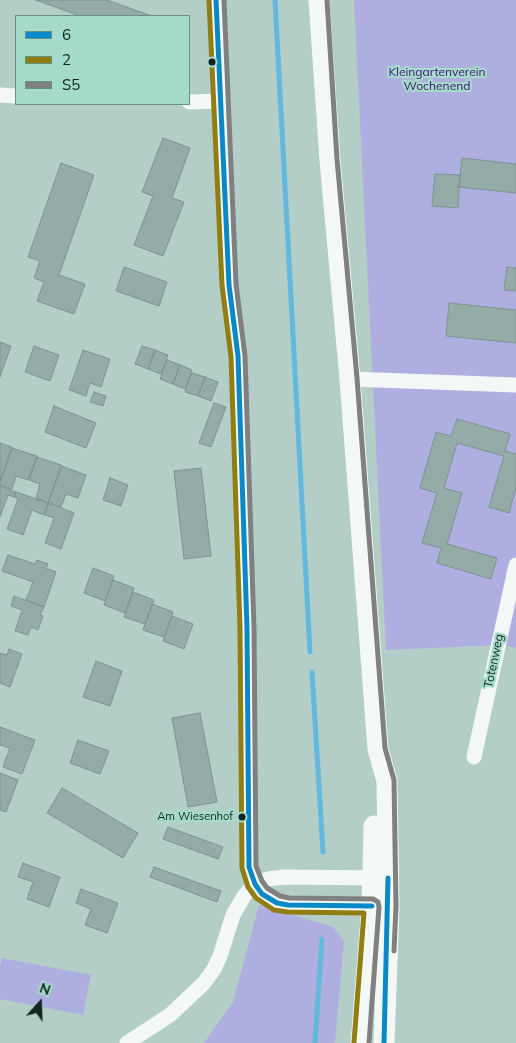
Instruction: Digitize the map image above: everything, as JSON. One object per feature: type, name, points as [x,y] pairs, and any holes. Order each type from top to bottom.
[{"type":"main road","points":[[319,0],[330,160],[350,380],[378,749],[387,781],[380,878],[384,1043]]},
{"type":"main road","points":[[362,1043],[380,906]]},
{"type":"street","points":[[216,0],[229,285],[238,366],[247,628],[248,868],[262,894],[277,903],[288,905],[380,906]]},
{"type":"street","points":[[0,95],[15,96]]},
{"type":"street","points":[[190,102],[220,101]]},
{"type":"street","points":[[350,380],[516,385]]},
{"type":"street","name":"Totenweg","points":[[474,757],[516,565]]},
{"type":"street","points":[[127,1043],[170,1015],[204,983],[220,956],[233,915],[244,896],[256,884],[268,879],[284,877],[380,878]]},
{"type":"green space","name":"Kleingartenverein Wochenend","points":[[354,0],[516,0],[516,648],[502,645],[386,650]]},
{"type":"green space","points":[[259,905],[333,927],[344,941],[335,1043],[204,1043],[233,1002]]},
{"type":"green space","points":[[2,958],[91,975],[83,1015],[0,999],[0,967]]},
{"type":"building","points":[[36,0],[107,0],[149,15],[77,15]]},
{"type":"building","points":[[163,138],[190,148],[172,198],[184,202],[163,256],[134,245],[153,196],[142,192]]},
{"type":"building","points":[[462,158],[516,164],[516,193],[459,187]]},
{"type":"building","points":[[61,163],[94,175],[59,275],[85,284],[74,314],[37,301],[44,282],[34,278],[40,261],[28,257]]},
{"type":"building","points":[[435,174],[460,175],[458,208],[432,206]]},
{"type":"building","points":[[124,267],[167,282],[159,306],[116,291]]},
{"type":"building","points":[[507,267],[516,268],[516,291],[504,290]]},
{"type":"building","points":[[449,303],[516,310],[516,343],[446,336]]},
{"type":"building","points":[[0,342],[11,346],[0,377]]},
{"type":"building","points":[[34,346],[59,355],[50,381],[25,372]]},
{"type":"building","points":[[142,346],[155,350],[148,369],[135,364]]},
{"type":"building","points":[[83,350],[110,359],[101,387],[90,383],[86,396],[69,390]]},
{"type":"building","points":[[155,350],[168,355],[161,374],[148,369]]},
{"type":"building","points":[[167,360],[180,365],[173,384],[160,379]]},
{"type":"building","points":[[180,365],[192,370],[185,389],[173,384]]},
{"type":"building","points":[[192,373],[205,377],[198,396],[185,392]]},
{"type":"building","points":[[205,377],[218,382],[211,401],[198,396]]},
{"type":"building","points":[[94,392],[106,396],[103,406],[90,402]]},
{"type":"building","points":[[214,403],[226,407],[211,447],[199,443]]},
{"type":"building","points":[[54,406],[96,423],[86,448],[45,432]]},
{"type":"building","points":[[457,419],[510,434],[505,451],[516,454],[516,487],[509,513],[489,507],[504,456],[457,443],[444,488],[462,493],[447,544],[497,558],[491,579],[437,563],[441,548],[422,543],[437,493],[420,488],[436,432],[451,436]]},
{"type":"building","points":[[0,443],[12,447],[0,482]]},
{"type":"building","points":[[12,448],[37,456],[28,480],[16,476],[12,489],[0,485],[0,483]]},
{"type":"building","points":[[37,457],[61,465],[48,503],[36,498],[40,484],[29,480]]},
{"type":"building","points":[[62,466],[86,475],[78,498],[66,494],[61,507],[48,503]]},
{"type":"building","points":[[201,468],[211,556],[184,559],[174,471]]},
{"type":"building","points":[[110,478],[128,485],[121,506],[103,500]]},
{"type":"building","points":[[0,486],[16,492],[14,497],[8,495],[0,517]]},
{"type":"building","points":[[16,492],[48,503],[44,515],[32,510],[23,535],[7,529],[18,499],[14,497]]},
{"type":"building","points":[[49,503],[74,513],[61,549],[45,543],[54,518],[45,515]]},
{"type":"building","points":[[8,555],[35,564],[37,560],[48,564],[46,568],[56,572],[44,607],[26,600],[33,582],[2,571]]},
{"type":"building","points":[[93,568],[114,576],[105,601],[84,593]]},
{"type":"building","points":[[113,580],[134,588],[125,613],[104,605]]},
{"type":"building","points":[[133,592],[154,600],[145,624],[124,617]]},
{"type":"building","points":[[14,596],[44,607],[40,615],[43,616],[38,630],[31,627],[28,635],[15,631],[22,610],[11,606]]},
{"type":"building","points":[[152,604],[173,612],[164,637],[143,630]]},
{"type":"building","points":[[172,616],[193,624],[184,649],[163,641]]},
{"type":"building","points":[[9,649],[22,654],[10,687],[0,683],[0,653],[7,655]]},
{"type":"building","points":[[96,661],[122,671],[110,706],[83,697]]},
{"type":"building","points":[[200,713],[217,802],[188,807],[172,718]]},
{"type":"building","points":[[0,727],[35,740],[22,774],[3,767],[10,748],[0,745]]},
{"type":"building","points":[[78,740],[109,751],[100,774],[70,763]]},
{"type":"building","points":[[0,773],[18,780],[6,812],[0,810]]},
{"type":"building","points":[[62,788],[138,833],[123,858],[47,813]]},
{"type":"building","points":[[168,827],[223,847],[218,859],[163,839]]},
{"type":"building","points":[[23,863],[60,877],[49,907],[27,899],[33,882],[18,877]]},
{"type":"building","points":[[154,867],[221,891],[217,902],[150,877]]},
{"type":"building","points":[[81,889],[118,903],[107,933],[85,925],[91,909],[76,903]]},
{"type":"waterway","points":[[275,0],[310,652]]},
{"type":"waterway","points":[[312,672],[323,852]]},
{"type":"waterway","points":[[315,1043],[322,939]]},
{"type":"transit line","name":"2","points":[[209,0],[222,285],[231,357],[240,628],[242,868],[248,887],[256,898],[274,910],[288,912],[364,913],[354,1042]]},
{"type":"transit line","name":"6","points":[[216,0],[229,285],[238,356],[247,628],[249,867],[255,884],[262,894],[277,903],[288,905],[372,906]]},
{"type":"transit line","name":"S5","points":[[224,0],[236,284],[245,356],[254,628],[256,866],[267,888],[280,896],[289,898],[373,899],[378,902],[369,1043]]},
{"type":"transit line","name":"S5","points":[[327,0],[337,159],[357,378],[385,748],[394,780],[396,906],[394,951]]},
{"type":"transit line","name":"6","points":[[384,1043],[388,878]]},
{"type":"place","name":"Am Wiesenhof","points":[[242,817]]}]
